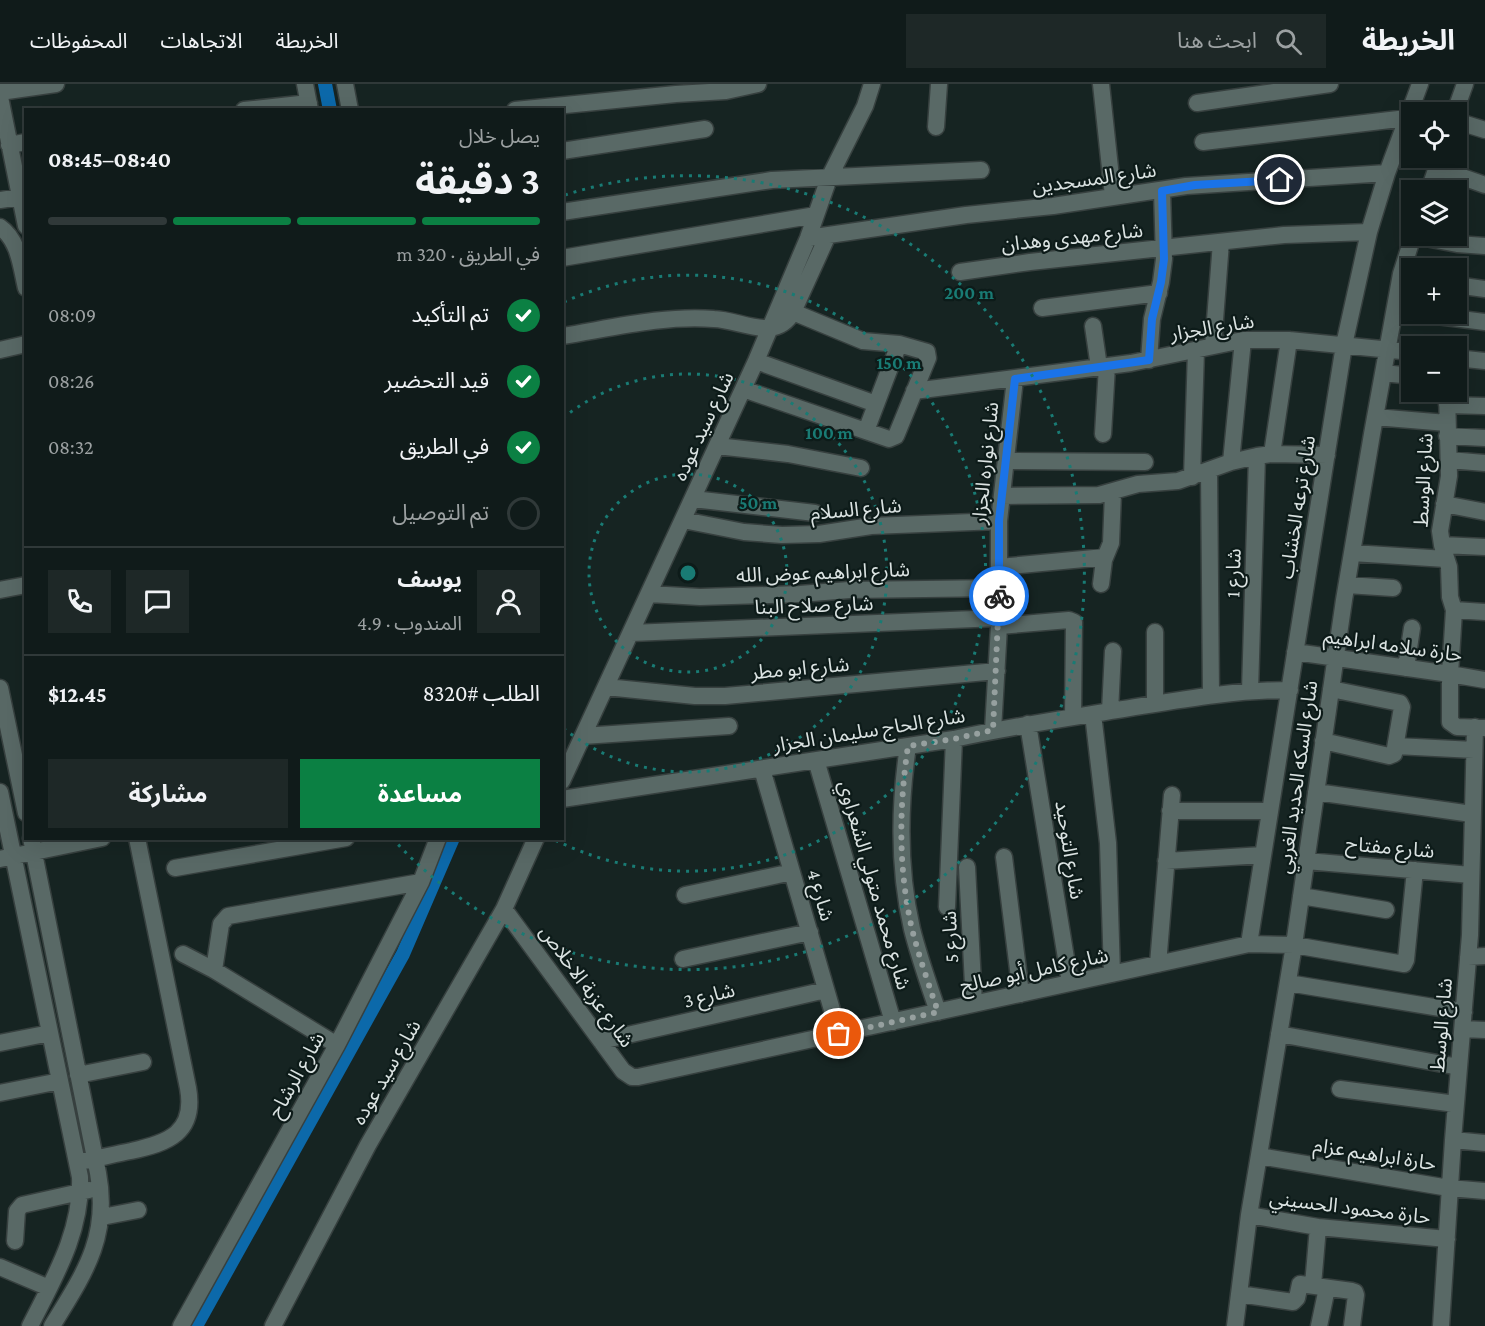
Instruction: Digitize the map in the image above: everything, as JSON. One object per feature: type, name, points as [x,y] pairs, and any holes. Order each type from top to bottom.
[{"type":"street","points":[[0,92],[56,84]]},
{"type":"street","points":[[277,108],[310,106],[305,84]]},
{"type":"street","points":[[345,84],[350,108]]},
{"type":"street","points":[[534,108],[666,94],[726,91],[758,84]]},
{"type":"street","name":"شارع سيد عوده","points":[[564,777],[744,389],[808,238],[829,178],[865,106],[873,84]]},
{"type":"street","points":[[936,128],[939,84]]},
{"type":"street","points":[[1101,84],[1113,196]]},
{"type":"street","points":[[1197,103],[1330,84]]},
{"type":"street","name":"شارع ترعه الخشاب","points":[[1417,102],[1420,84]]},
{"type":"street","points":[[1459,102],[1465,84]]},
{"type":"street","points":[[0,97],[17,144],[23,196],[0,200]]},
{"type":"street","points":[[1203,142],[1401,115]]},
{"type":"street","points":[[1467,124],[1485,130]]},
{"type":"street","points":[[564,151],[705,129]]},
{"type":"street","name":"شارع ترعه الخشاب","points":[[1249,944],[1344,345],[1369,232],[1387,173],[1401,143]]},
{"type":"street","points":[[1449,168],[1485,185]]},
{"type":"street","points":[[564,212],[772,180],[981,170]]},
{"type":"street","name":"شارع المسجدين","points":[[808,238],[1195,185],[1387,173]]},
{"type":"street","points":[[1149,360],[1152,319],[1159,294],[1165,248],[1162,191]]},
{"type":"street","points":[[564,258],[816,215]]},
{"type":"street","points":[[0,227],[13,241],[24,279]]},
{"type":"street","name":"شارع مهدى وهدان","points":[[960,272],[1030,262],[1284,235],[1369,232]]},
{"type":"street","points":[[564,336],[698,318],[733,321],[769,330],[786,322],[793,312],[828,235]]},
{"type":"street","points":[[1213,346],[1221,242]]},
{"type":"street","points":[[1467,245],[1485,246]]},
{"type":"street","points":[[1467,287],[1485,289]]},
{"type":"street","name":"شارع السكه الحديد الغربي","points":[[1235,1326],[1249,1215],[1294,945],[1352,553],[1394,310],[1401,290]]},
{"type":"street","points":[[1042,308],[1159,294]]},
{"type":"street","points":[[1394,310],[1401,311]]},
{"type":"street","points":[[744,389],[889,439],[895,438],[928,354],[925,350],[899,344],[863,341],[793,312]]},
{"type":"street","points":[[1467,320],[1485,322]]},
{"type":"street","points":[[1093,326],[1103,367],[1103,434]]},
{"type":"street","points":[[1231,462],[1243,340]]},
{"type":"street","name":"شارع الجزار","points":[[914,391],[1149,360],[1243,340],[1289,340],[1401,351]]},
{"type":"street","name":"شارع 1","points":[[1250,691],[1264,455],[1289,340]]},
{"type":"street","points":[[0,350],[24,344]]},
{"type":"street","points":[[866,431],[899,344]]},
{"type":"street","points":[[1192,477],[1196,350]]},
{"type":"street","points":[[1467,359],[1485,361]]},
{"type":"street","points":[[756,361],[876,404]]},
{"type":"street","points":[[1383,373],[1401,375]]},
{"type":"street","name":"شارع نواره الجزار","points":[[993,730],[999,622],[999,521],[1015,379]]},
{"type":"street","name":"شارع الوسط","points":[[1441,1326],[1449,1188],[1463,1021],[1477,956],[1471,875],[1478,849],[1472,814],[1474,750],[1480,727],[1457,727],[1450,722],[1454,610],[1440,531],[1449,460],[1447,402]]},
{"type":"street","points":[[1466,402],[1485,406]]},
{"type":"street","points":[[1375,417],[1485,438]]},
{"type":"street","points":[[717,446],[788,454],[861,468]]},
{"type":"street","points":[[1002,496],[1099,495],[1113,493],[1138,484],[1163,483],[1192,477],[1231,462],[1264,455],[1327,455]]},
{"type":"street","points":[[1449,460],[1485,463]]},
{"type":"street","points":[[1006,461],[1145,462]]},
{"type":"street","points":[[1209,470],[1211,695]]},
{"type":"street","points":[[1101,584],[1105,557],[1111,543],[1113,493]]},
{"type":"street","points":[[693,499],[815,513]]},
{"type":"street","points":[[1444,504],[1485,512]]},
{"type":"street","name":"شارع السلام","points":[[683,520],[782,536],[819,534],[871,526],[999,521]]},
{"type":"street","points":[[1352,553],[1444,552],[1485,547]]},
{"type":"street","points":[[999,567],[1105,557]]},
{"type":"street","points":[[0,590],[24,585]]},
{"type":"street","points":[[1347,585],[1393,588]]},
{"type":"street","name":"شارع ابراهيم عوض الله","points":[[649,594],[700,597],[795,595],[849,590],[999,588]]},
{"type":"street","points":[[1454,610],[1485,612]]},
{"type":"street","name":"شارع صلاح البنا","points":[[631,633],[1070,620],[1074,622],[1072,717]]},
{"type":"street","points":[[1406,668],[1412,628]]},
{"type":"street","points":[[1155,632],[1155,704]]},
{"type":"street","points":[[1110,711],[1113,651]]},
{"type":"street","name":"حارة سلامه ابراهيم","points":[[1295,652],[1485,680]]},
{"type":"street","name":"شارع ابو مطر","points":[[606,687],[695,696],[725,696],[997,671]]},
{"type":"street","points":[[0,688],[14,770],[24,806]]},
{"type":"street","points":[[1323,741],[1389,756],[1394,754],[1402,707],[1400,703],[1331,688]]},
{"type":"street","name":"شارع الحاج سليمان الجزار","points":[[564,799],[954,739],[1028,724],[1211,695],[1290,690]]},
{"type":"street","points":[[1093,714],[1108,843],[1112,974]]},
{"type":"street","name":"شارع التوحيد","points":[[1028,724],[1070,983]]},
{"type":"street","points":[[583,736],[729,726]]},
{"type":"street","points":[[947,907],[954,739]]},
{"type":"street","points":[[908,746],[902,790],[901,837],[904,883],[912,929],[938,1012]]},
{"type":"street","points":[[1396,746],[1474,750]]},
{"type":"street","name":"شارع محمد متولي الشعراوي","points":[[816,760],[893,1022]]},
{"type":"street","name":"شارع 4","points":[[762,769],[839,1034]]},
{"type":"street","points":[[0,792],[6,858],[50,1033],[78,1163],[80,1191],[75,1226],[58,1269],[30,1326]]},
{"type":"street","points":[[1316,792],[1472,814]]},
{"type":"street","points":[[1158,964],[1171,803],[1270,811]]},
{"type":"street","points":[[6,858],[32,845],[82,840]]},
{"type":"street","points":[[78,1163],[158,1145],[171,1139],[181,1129],[188,1116],[190,1102],[138,840]]},
{"type":"street","points":[[174,868],[335,840]]},
{"type":"street","name":"شارع الرشاح","points":[[181,1326],[337,1045],[421,882],[437,840]]},
{"type":"street","name":"شارع سيد عوده","points":[[273,1326],[368,1145],[504,909],[535,840]]},
{"type":"street","points":[[32,845],[101,1187],[102,1217],[99,1235],[88,1267],[52,1326]]},
{"type":"street","points":[[1166,861],[1263,855]]},
{"type":"street","points":[[1004,857],[1021,994]]},
{"type":"street","name":"شارع مفتاح","points":[[1306,861],[1471,875]]},
{"type":"street","name":"شارع 5","points":[[967,867],[974,1004]]},
{"type":"street","name":"شارع كامل أبو صالح","points":[[643,1077],[1249,944],[1294,945],[1404,964],[1415,870]]},
{"type":"street","points":[[685,895],[792,872]]},
{"type":"street","points":[[214,970],[221,924],[228,916],[421,882]]},
{"type":"street","points":[[1301,896],[1386,910]]},
{"type":"street","name":"شارع عزبة الاخلاص","points":[[504,909],[623,1071],[632,1077],[643,1077]]},
{"type":"street","points":[[683,959],[810,932]]},
{"type":"street","points":[[183,954],[214,970],[337,1045]]},
{"type":"street","points":[[1288,983],[1463,1021],[1485,1030]]},
{"type":"street","name":"شارع 3","points":[[601,1041],[826,990]]},
{"type":"street","points":[[0,1043],[50,1033]]},
{"type":"street","points":[[1279,1034],[1459,1068]]},
{"type":"street","points":[[78,1075],[143,1062]]},
{"type":"street","points":[[0,1093],[60,1081]]},
{"type":"street","points":[[1340,1089],[1456,1104]]},
{"type":"street","points":[[1453,1140],[1485,1143]]},
{"type":"street","name":"حارة ابراهيم عزام","points":[[1259,1156],[1449,1188],[1485,1191]]},
{"type":"street","points":[[15,1241],[17,1211],[21,1205],[101,1187]]},
{"type":"street","points":[[102,1217],[138,1209]]},
{"type":"street","name":"حارة محمود الحسيني","points":[[1249,1215],[1318,1227],[1447,1239]]},
{"type":"street","points":[[75,1226],[85,1235],[99,1235]]},
{"type":"street","points":[[1318,1227],[1319,1326]]},
{"type":"street","points":[[0,1267],[49,1288]]},
{"type":"street","points":[[58,1269],[66,1267],[73,1269],[78,1275],[79,1282]]},
{"type":"street","points":[[1239,1294],[1293,1302],[1297,1298],[1300,1284],[1355,1292],[1352,1326]]},
{"type":"waterway","points":[[325,84],[330,108]]},
{"type":"waterway","points":[[196,1326],[403,954],[452,840]]},
{"type":"way so far","points":[[839,1034],[938,1012],[912,929],[904,883],[901,837],[902,790],[908,746],[993,730],[999,596]]},
{"type":"route","points":[[999,596],[999,521],[1015,379],[1149,360],[1152,319],[1159,294],[1165,248],[1162,191],[1195,185],[1280,180]]}]
